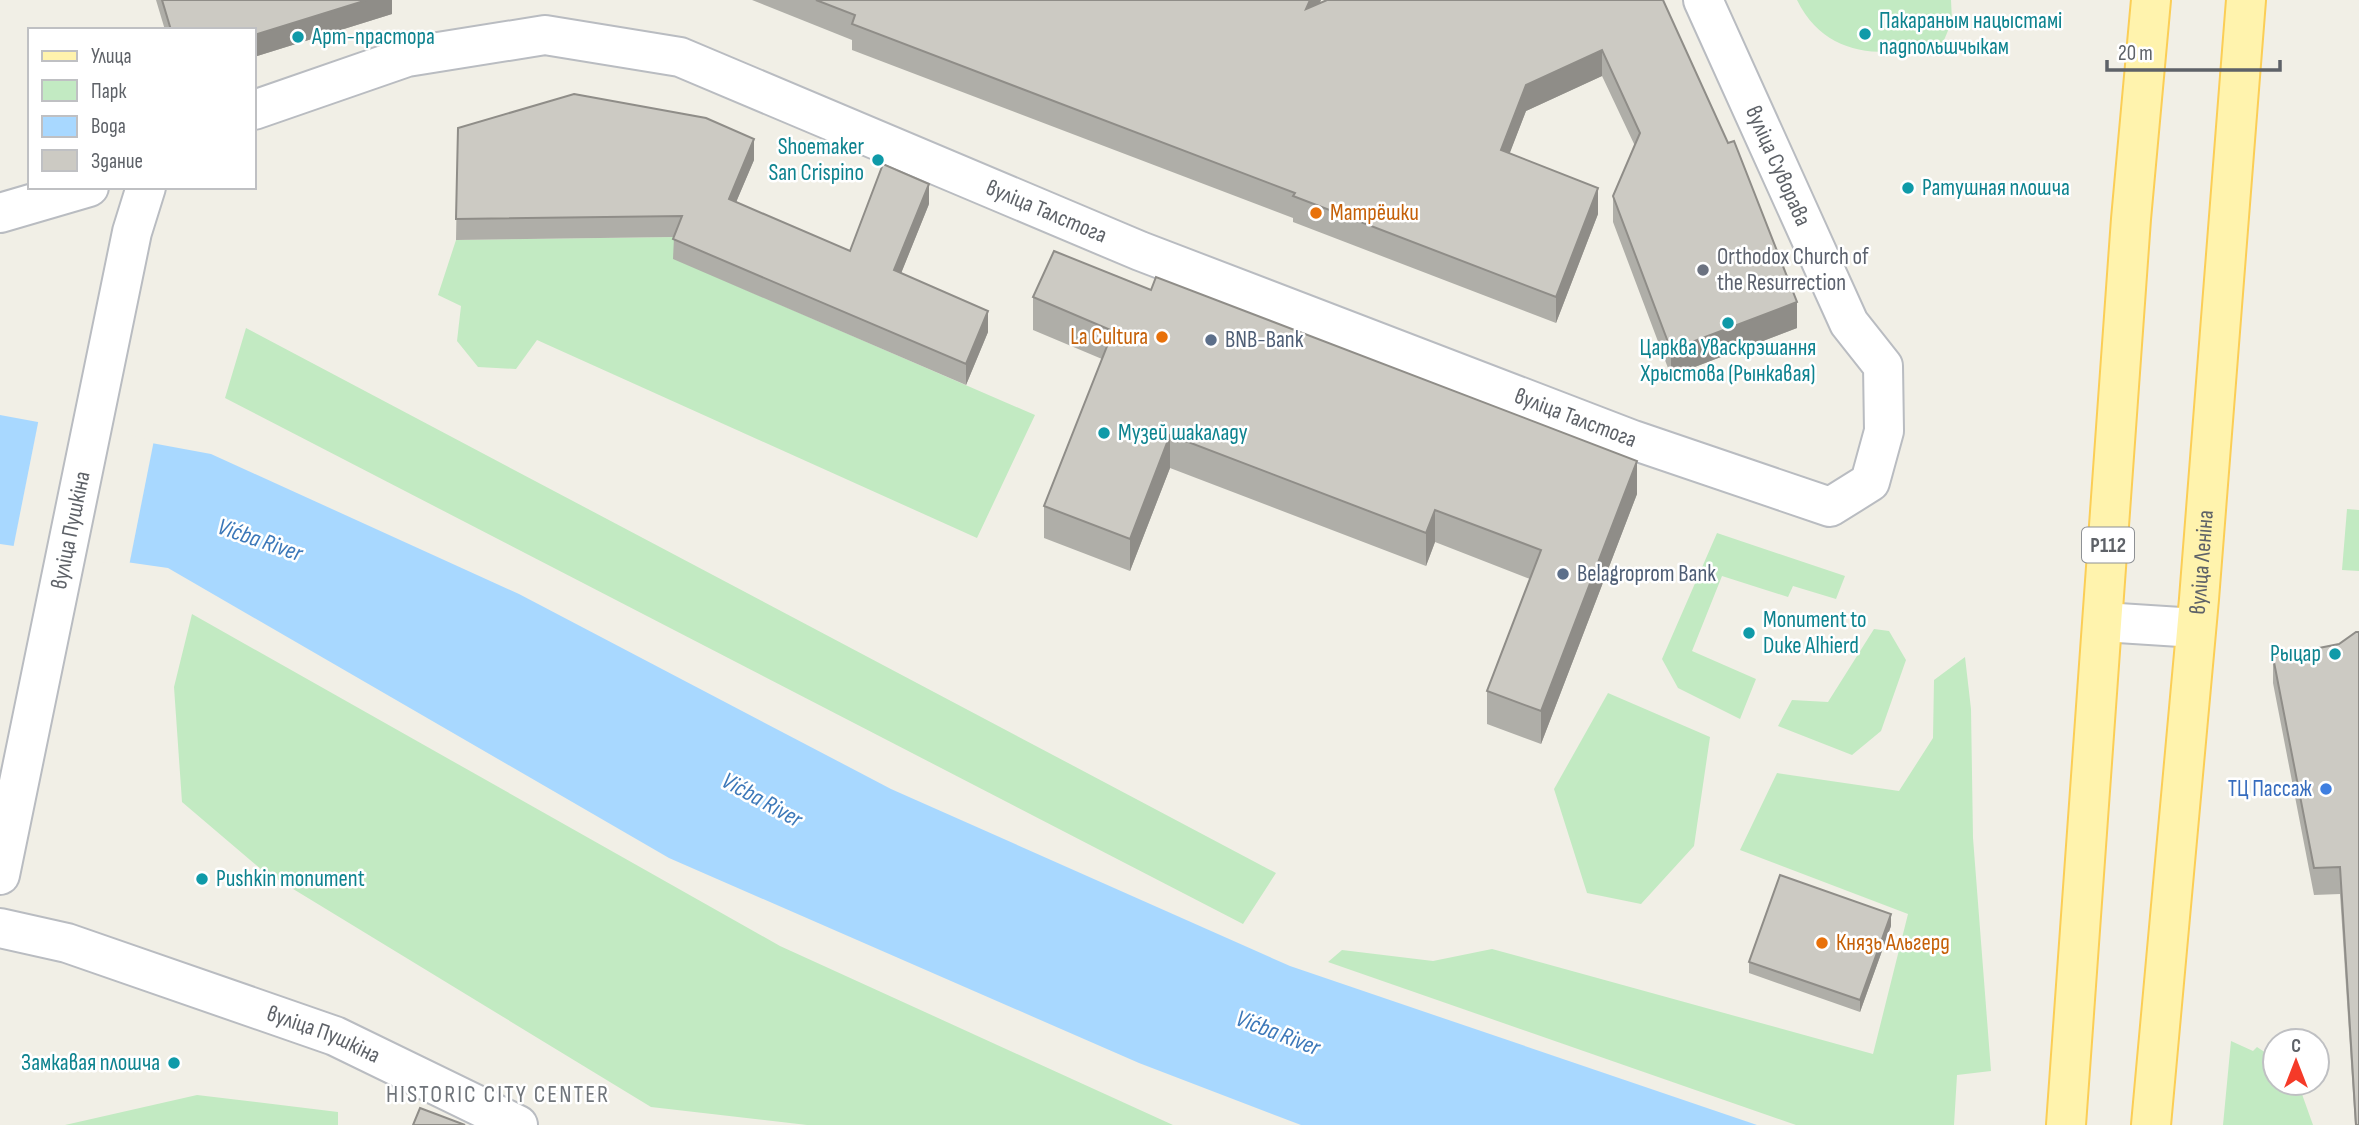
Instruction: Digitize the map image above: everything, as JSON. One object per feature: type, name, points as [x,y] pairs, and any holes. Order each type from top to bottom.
[{"type":"main road","name":"Р112","points":[[2067,1107],[2151,0]]},
{"type":"main road","name":"вуліца Леніна","points":[[2152,1111],[2196,628],[2246,0]]},
{"type":"street","name":"вуліца Суворава","points":[[1703,0],[1849,323],[1883,366],[1884,431],[1870,481],[1830,507]]},
{"type":"street","name":"вуліца Талстога","points":[[256,109],[407,57],[545,35],[680,57],[1140,251],[1633,440],[1830,507]]},
{"type":"street","points":[[0,213],[82,189]]},
{"type":"street","name":"вуліца Пушкіна","points":[[0,874],[132,232],[145,189]]},
{"type":"street","points":[[2103,622],[2196,628]]},
{"type":"street","name":"вуліца Пушкіна","points":[[0,928],[68,943],[335,1036],[518,1125]]},
{"type":"green space","points":[[1797,0],[1951,0],[1952,21],[1942,45],[1899,51],[1859,50],[1824,34],[1809,20]]},
{"type":"green space","points":[[676,237],[714,276],[1035,415],[977,538],[537,340],[516,369],[478,367],[457,341],[461,306],[438,295],[456,240]]},
{"type":"green space","points":[[246,328],[1276,873],[1243,924],[225,398]]},
{"type":"green space","points":[[2347,509],[2359,510],[2359,571],[2342,570]]},
{"type":"green space","points":[[1717,533],[1845,576],[1836,599],[1793,586],[1788,597],[1722,576],[1692,651],[1756,679],[1740,719],[1678,688],[1662,659]]},
{"type":"green space","points":[[192,614],[780,946],[1173,1125],[807,1125],[651,1107],[262,870],[182,802],[174,687]]},
{"type":"green space","points":[[1874,629],[1889,631],[1906,660],[1881,731],[1852,755],[1778,726],[1792,700],[1828,702]]},
{"type":"green space","points":[[1965,657],[1971,709],[1973,838],[1991,1071],[1957,1075],[1954,1125],[1796,1125],[1328,962],[1342,950],[1433,961],[1492,949],[1873,1054],[1908,914],[1740,850],[1777,773],[1899,791],[1933,738],[1934,680]]},
{"type":"green space","points":[[1608,693],[1710,737],[1694,846],[1641,904],[1587,893],[1554,789]]},
{"type":"green space","points":[[2231,1041],[2253,1051],[2257,1047],[2261,1050],[2261,1097],[2303,1097],[2313,1125],[2223,1125]]},
{"type":"green space","points":[[197,1095],[338,1112],[338,1125],[65,1125]]},
{"type":"water","name":"Vićba River","points":[[0,415],[211,454],[519,594],[891,789],[1290,966],[1757,1125],[1301,1125],[1139,1063],[669,858],[168,568],[0,544]]},
{"type":"pier","points":[[39,418],[154,440],[129,566],[13,549]]},
{"type":"building","points":[[162,0],[367,0],[256,34],[256,28],[170,28]]},
{"type":"building","points":[[816,0],[1310,0],[1306,9],[1327,0],[1663,0],[1728,143],[1734,141],[1797,302],[1671,350],[1613,196],[1640,133],[1602,50],[1526,85],[1501,150],[1598,188],[1556,297],[1293,196],[1295,193],[852,24],[855,15]]},
{"type":"building","points":[[574,94],[706,118],[754,139],[729,199],[850,251],[883,164],[929,184],[894,270],[988,311],[966,364],[673,239],[682,216],[456,219],[458,128]]},
{"type":"building","points":[[1054,251],[1151,290],[1156,277],[1637,461],[1541,711],[1487,691],[1541,550],[1435,510],[1426,533],[1170,435],[1130,539],[1044,506],[1113,331],[1033,297]]},
{"type":"building","name":"ТЦ Пассаж","points":[[2359,632],[2359,1125],[2356,1125],[2340,867],[2314,868],[2273,657],[2339,644]]},
{"type":"building","name":"Князь Альгерд","points":[[1780,875],[1891,914],[1860,1000],[1749,962]]},
{"type":"building","points":[[420,1108],[465,1125],[413,1125]]},
{"type":"place","name":"Пакараным нацыстамі падпольшчыкам","points":[[1865,34]]},
{"type":"place","name":"Арт-прастора","points":[[298,37]]},
{"type":"place","name":"Shoemaker San Crispino","points":[[878,160]]},
{"type":"place","name":"Ратушная плошча","points":[[1908,188]]},
{"type":"place","name":"Матрёшки","points":[[1316,213]]},
{"type":"place","name":"Orthodox Church of the Resurrection","points":[[1703,270]]},
{"type":"place","name":"Царква Уваскрэшання Хрыстова (Рынкавая)","points":[[1728,323]]},
{"type":"place","name":"La Cultura","points":[[1162,337]]},
{"type":"place","name":"BNB-Bank","points":[[1211,340]]},
{"type":"place","name":"Музей шакаладу","points":[[1104,433]]},
{"type":"place","name":"Belagroprom Bank","points":[[1563,574]]},
{"type":"place","name":"Monument to Duke Alhierd","points":[[1749,633]]},
{"type":"place","name":"Рыцар","points":[[2335,654]]},
{"type":"place","name":"ТЦ Пассаж","points":[[2326,789]]},
{"type":"place","name":"Pushkin monument","points":[[202,879]]},
{"type":"place","name":"Князь Альгерд","points":[[1822,943]]},
{"type":"place","name":"Замкавая плошча","points":[[174,1063]]},
{"type":"district","name":"HISTORIC CITY CENTER","points":[[498,1094]]}]
